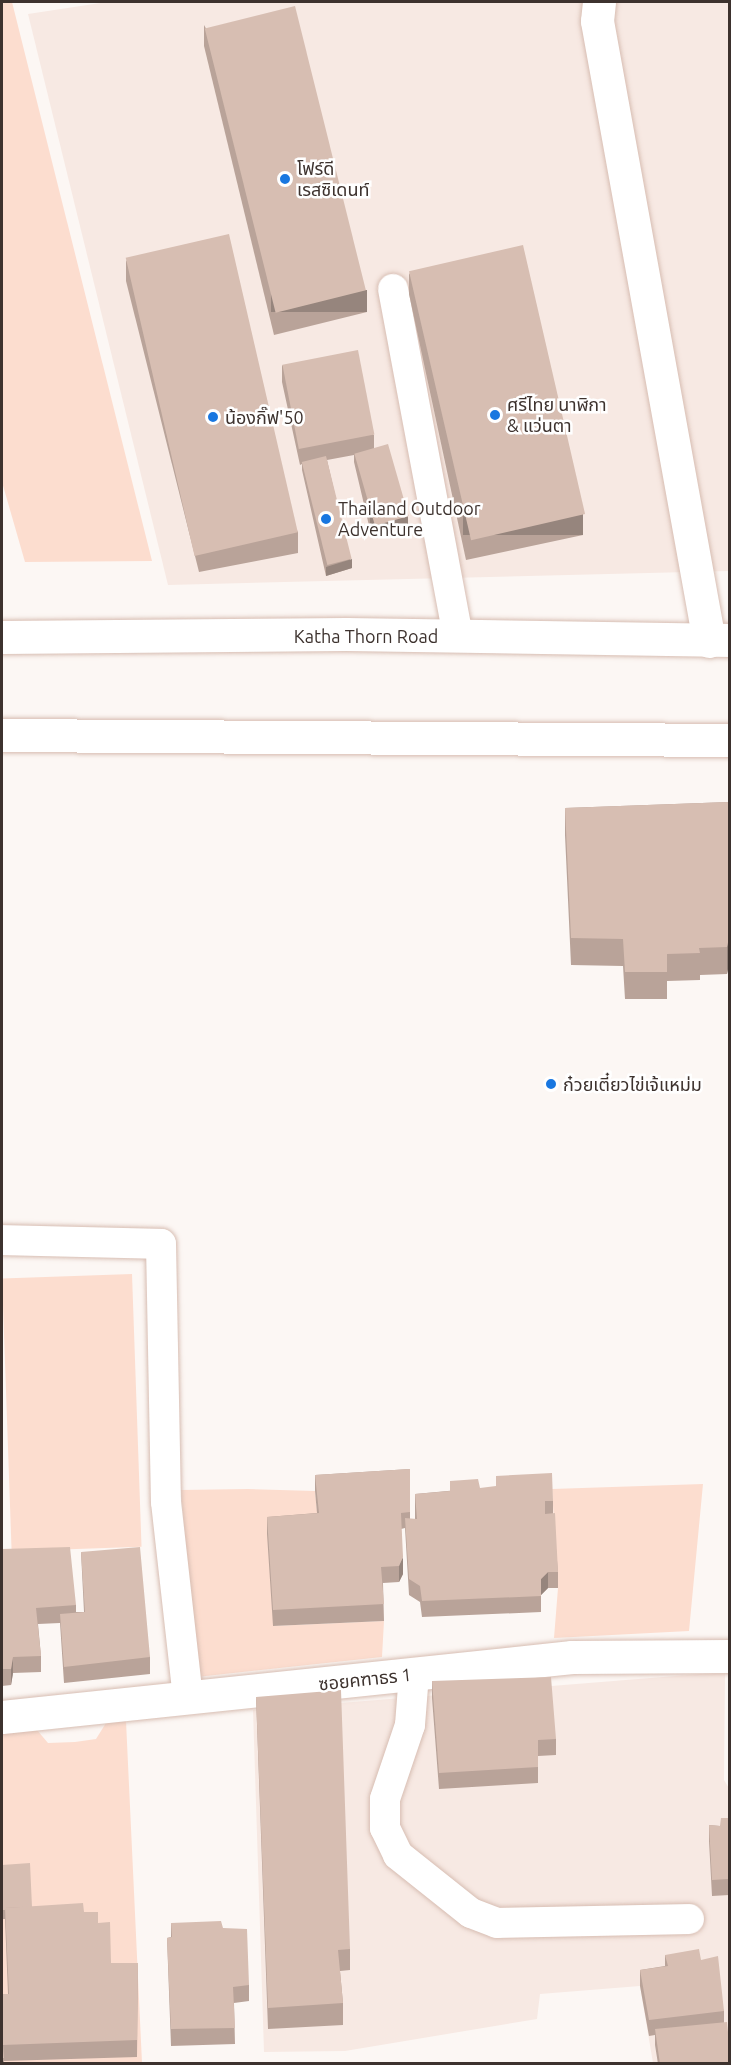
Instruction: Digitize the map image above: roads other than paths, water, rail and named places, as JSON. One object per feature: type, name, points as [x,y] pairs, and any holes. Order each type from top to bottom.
[{"type":"street","points":[[599,2],[597,21],[719,641]]},
{"type":"street","name":"Katha Thorn Road","points":[[2,637],[458,636],[719,641]]},
{"type":"street","points":[[2,735],[729,740]]},
{"type":"street","name":"ซอยคฑาธร 1","points":[[2,1717],[572,1657],[729,1656]]},
{"type":"lane","points":[[393,289],[458,636]]},
{"type":"lane","points":[[2,1240],[161,1244],[166,1502],[188,1697]]},
{"type":"lane","points":[[414,1674],[410,1725],[385,1799],[385,1828],[398,1855],[471,1913],[497,1923],[689,1919]]},
{"type":"place","name":"โฟร์ดี เรสซิเดนท์","points":[[285,179]]},
{"type":"place","name":"ศรีไทย นาฬิกา & แว่นตา","points":[[495,415]]},
{"type":"place","name":"น้องกิ๊ฟ'50","points":[[213,417]]},
{"type":"place","name":"Thailand Outdoor Adventure","points":[[326,519]]},
{"type":"place","name":"ก๋วยเตี๋ยวไข่เจ้แหม่ม","points":[[551,1084]]}]
